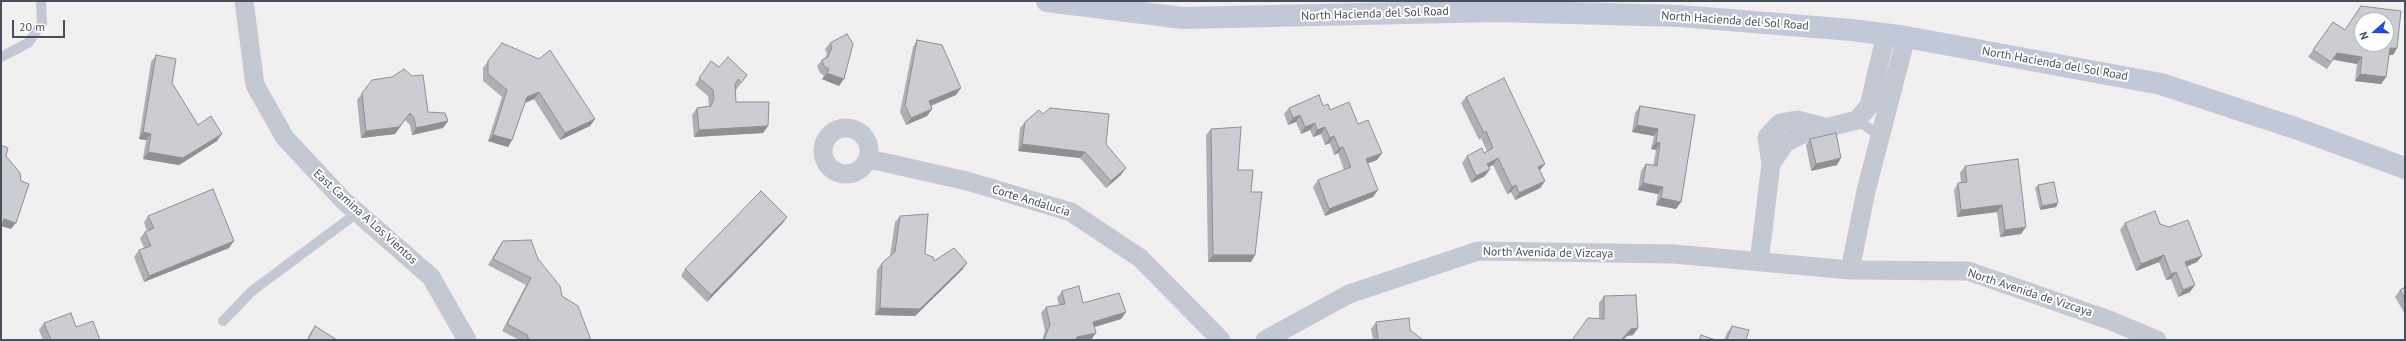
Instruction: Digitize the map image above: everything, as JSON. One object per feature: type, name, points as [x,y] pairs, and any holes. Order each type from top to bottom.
[{"type":"street","name":"East Camina A Los Vientos","points":[[244,1],[255,85],[285,138],[312,170],[357,213],[431,277],[467,340]]},
{"type":"street","name":"North Hacienda del Sol Road","points":[[1046,1],[1183,18],[1501,6],[1680,16],[1896,36],[2161,84],[2298,128],[2405,168]]},
{"type":"street","points":[[1759,262],[1771,164],[1785,143],[1805,133],[1857,120],[1869,106],[1896,36]]},
{"type":"street","points":[[1850,270],[1866,192],[1882,137],[1896,36]]},
{"type":"street","name":"Corte Andalucia","points":[[869,159],[967,181],[1071,212],[1140,258],[1220,340]]},
{"type":"street","name":"North Avenida de Vizcaya","points":[[1265,340],[1349,294],[1478,251],[1674,254],[1850,270],[1968,272],[2109,320],[2157,340]]},
{"type":"lane","points":[[1,57],[28,43],[42,23],[41,1]]},
{"type":"lane","points":[[1857,120],[1882,137]]},
{"type":"lane","points":[[223,321],[252,291],[357,213]]},
{"type":"building","points":[[2361,6],[2401,11],[2397,48],[2394,48],[2394,12],[2357,12]]},
{"type":"building","points":[[2354,16],[2354,52],[2389,52],[2386,77],[2360,74],[2362,57],[2337,53],[2331,62],[2313,50],[2333,22],[2345,30]]},
{"type":"building","points":[[847,34],[853,44],[844,79],[827,73],[829,69],[824,66],[822,60],[828,57],[832,47],[830,43]]},
{"type":"building","points":[[917,40],[942,45],[961,88],[929,101],[932,109],[911,118],[905,105]]},
{"type":"building","points":[[502,43],[539,59],[550,50],[595,119],[565,133],[539,92],[527,97],[512,140],[493,135],[507,90],[488,74],[488,61]]},
{"type":"building","points":[[156,55],[176,59],[172,83],[198,125],[211,116],[222,134],[183,158],[148,152],[151,134],[143,132]]},
{"type":"building","points":[[728,57],[747,75],[741,83],[738,79],[735,84],[736,102],[769,102],[768,126],[699,130],[697,108],[711,106],[714,99],[713,90],[699,78],[711,61],[719,67]]},
{"type":"building","points":[[404,69],[412,76],[423,75],[428,112],[445,113],[448,121],[416,128],[414,118],[410,113],[399,127],[366,131],[362,93],[372,80],[392,77]]},
{"type":"building","points":[[1504,78],[1545,164],[1538,167],[1545,181],[1519,193],[1516,185],[1512,187],[1498,158],[1487,164],[1490,169],[1476,176],[1467,156],[1482,148],[1484,153],[1493,148],[1486,131],[1484,133],[1466,97]]},
{"type":"building","points":[[1319,95],[1323,106],[1328,104],[1330,110],[1349,102],[1358,124],[1368,120],[1382,153],[1366,159],[1378,190],[1329,209],[1318,180],[1351,167],[1343,147],[1339,148],[1334,136],[1330,138],[1325,127],[1317,130],[1315,123],[1305,127],[1300,115],[1293,118],[1289,108]]},
{"type":"building","points":[[1640,106],[1695,115],[1681,202],[1661,198],[1663,187],[1643,183],[1646,164],[1657,166],[1660,143],[1656,142],[1658,129],[1637,125]]},
{"type":"building","points":[[1050,108],[1109,114],[1106,144],[1126,168],[1111,181],[1085,152],[1022,144],[1025,122],[1039,110],[1043,114]]},
{"type":"building","points":[[1241,127],[1238,170],[1253,170],[1251,192],[1262,192],[1255,255],[1213,255],[1211,129]]},
{"type":"building","points":[[1836,133],[1841,158],[1816,164],[1810,139]]},
{"type":"building","points":[[1,145],[8,148],[6,156],[20,173],[21,181],[29,184],[16,223],[4,219],[1,228]]},
{"type":"building","points":[[2018,159],[2026,227],[2005,230],[2002,205],[1961,210],[1958,183],[1967,182],[1965,166]]},
{"type":"building","points":[[2054,182],[2058,203],[2042,206],[2038,185]]},
{"type":"building","points":[[213,189],[234,241],[149,276],[139,250],[151,246],[145,232],[154,228],[148,216]]},
{"type":"building","points":[[761,191],[787,217],[711,295],[685,269]]},
{"type":"building","points":[[2155,211],[2160,224],[2169,227],[2188,220],[2202,256],[2185,262],[2195,285],[2183,290],[2176,272],[2171,274],[2164,255],[2141,264],[2125,223]]},
{"type":"building","points":[[928,214],[925,254],[933,257],[934,261],[954,248],[967,263],[920,309],[880,308],[882,263],[895,252],[900,216]]},
{"type":"building","points":[[531,240],[538,259],[560,286],[562,296],[578,306],[591,340],[529,340],[527,335],[507,324],[531,278],[493,259],[503,241]]},
{"type":"building","points":[[1079,286],[1083,303],[1119,293],[1126,312],[1093,322],[1096,333],[1077,337],[1076,340],[1044,340],[1050,324],[1046,307],[1065,304],[1062,291]]},
{"type":"building","points":[[2405,287],[2405,299],[2400,290]]},
{"type":"building","points":[[1636,295],[1638,328],[1631,329],[1621,340],[1572,340],[1588,318],[1604,319],[1604,296]]},
{"type":"building","points":[[71,313],[76,327],[93,321],[100,340],[51,340],[44,323]]},
{"type":"building","points":[[1409,318],[1410,330],[1423,340],[1378,340],[1376,322]]},
{"type":"building","points":[[315,326],[337,340],[308,340]]},
{"type":"building","points":[[1732,326],[1749,330],[1746,340],[1727,340]]},
{"type":"building","points":[[1701,335],[1716,340],[1699,340]]}]
